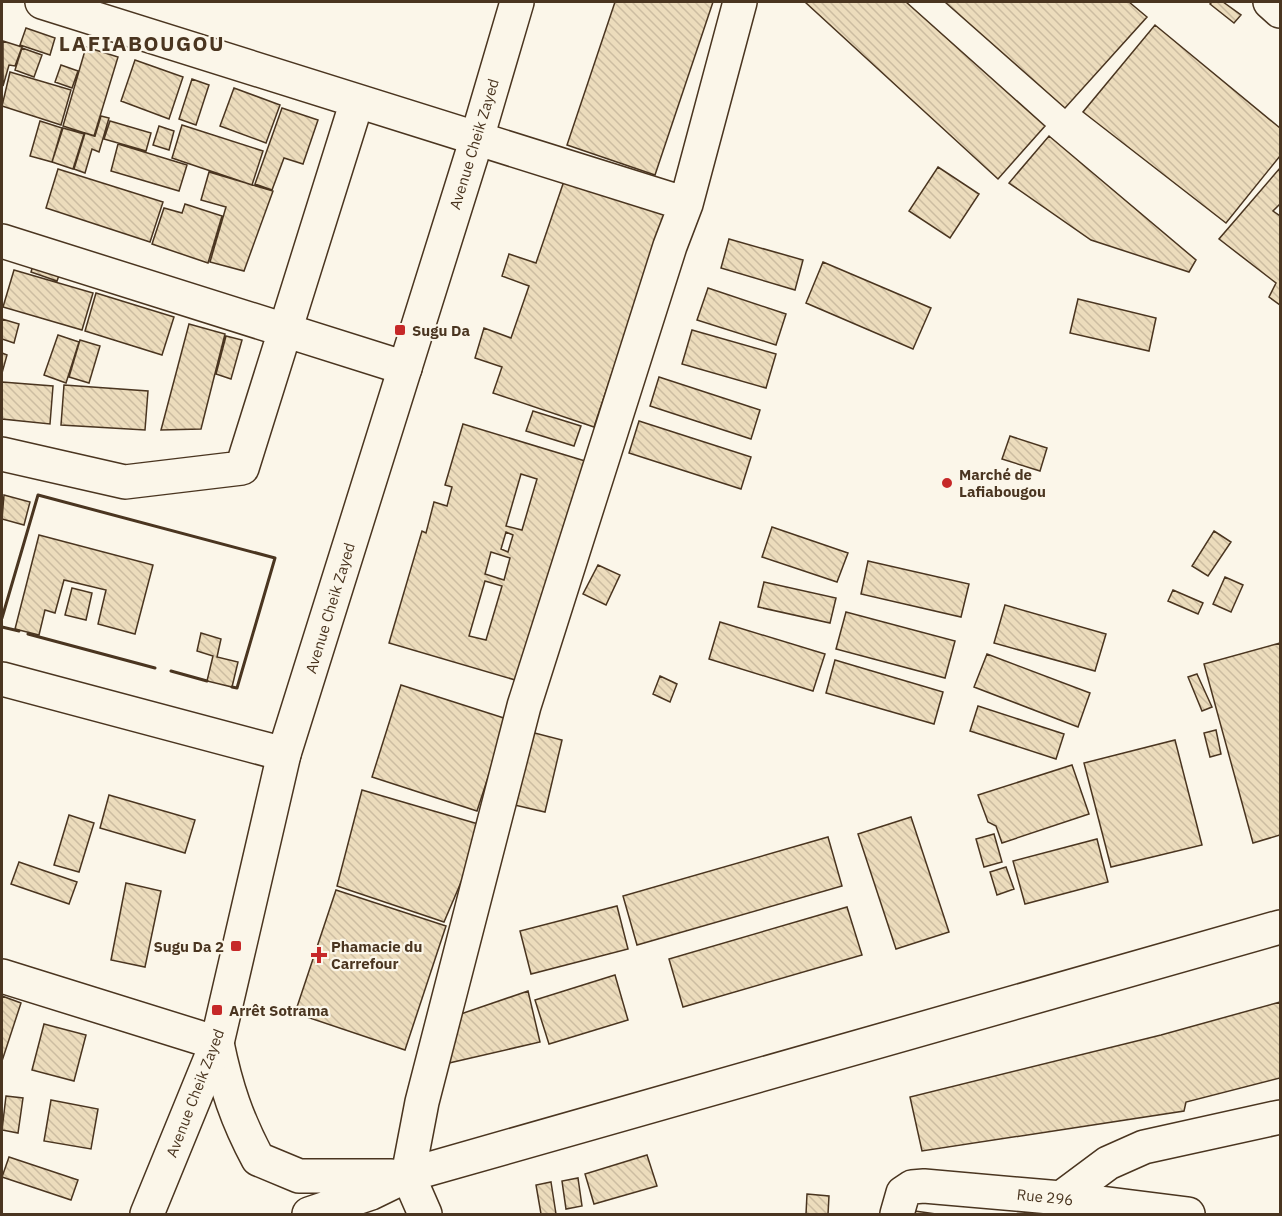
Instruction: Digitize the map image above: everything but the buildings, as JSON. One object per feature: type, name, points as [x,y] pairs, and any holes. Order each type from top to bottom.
[{"type":"street","points":[[42,2],[686,204]]},
{"type":"street","name":"Avenue Cheik Zayed","points":[[147,1215],[217,1043],[284,754],[477,138],[517,2]]},
{"type":"street","points":[[425,1215],[408,1175],[422,1102],[524,706],[670,246],[686,204],[740,2]]},
{"type":"street","points":[[1270,2],[1281,11]]},
{"type":"street","points":[[2,454],[125,482],[242,468],[357,101]]},
{"type":"street","points":[[2,242],[405,368]]},
{"type":"street","points":[[2,679],[284,754]]},
{"type":"street","points":[[309,1215],[371,1193],[408,1175],[1281,927]]},
{"type":"street","points":[[2,975],[217,1043],[226,1088],[237,1121],[258,1159],[299,1176],[408,1175]]},
{"type":"street","points":[[1060,1198],[1108,1163],[1144,1147],[1281,1117]]},
{"type":"street","name":"Rue 296","points":[[900,1204],[912,1187],[924,1186],[1060,1198],[1188,1215]]},
{"type":"wall","points":[[2,618],[38,495],[275,558],[237,688],[232,687]]},
{"type":"wall","points":[[2,627],[19,631]]},
{"type":"wall","points":[[28,634],[155,668]]},
{"type":"wall","points":[[171,671],[207,681]]},
{"type":"place","name":"Sugu Da","points":[[400,330]]},
{"type":"place","name":"Marché de Lafiabougou","points":[[947,483]]},
{"type":"place","name":"Sugu Da 2","points":[[236,946]]},
{"type":"place","name":"Phamacie du Carrefour","points":[[319,955]]},
{"type":"place","name":"Arrêt Sotrama","points":[[217,1010]]},
{"type":"district","name":"LAFIABOUGOU","points":[[142,43]]}]
